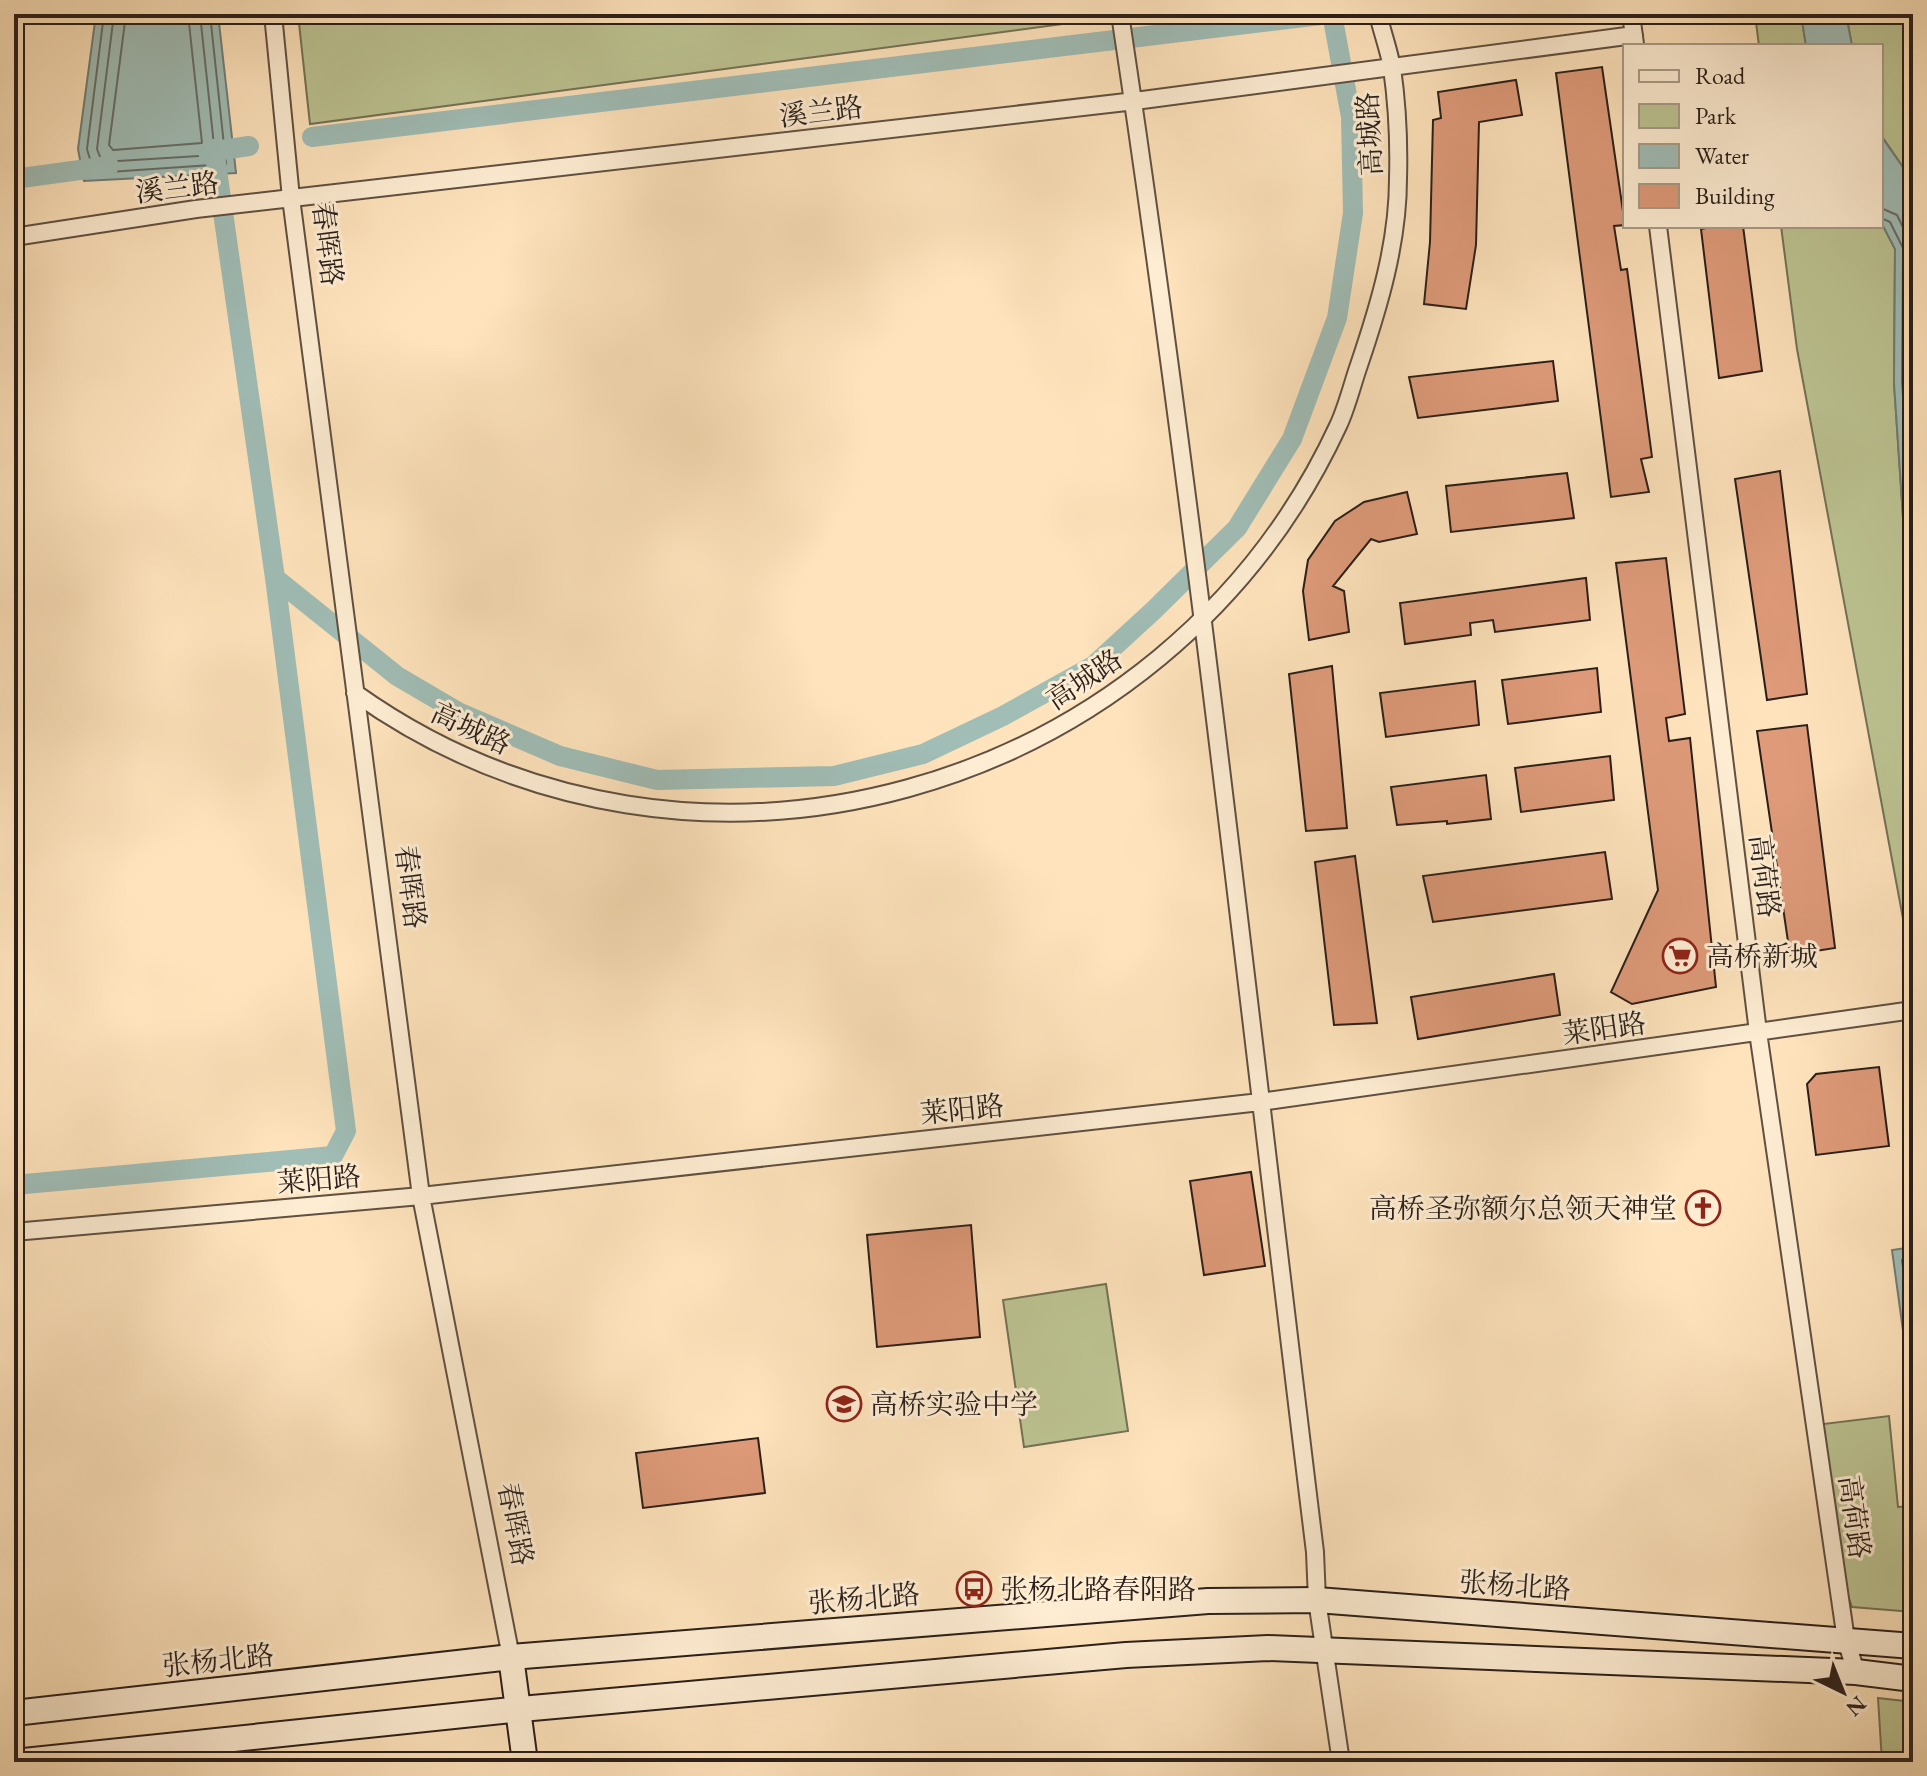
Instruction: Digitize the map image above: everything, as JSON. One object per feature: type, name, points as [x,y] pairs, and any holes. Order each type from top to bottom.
[{"type":"main road","name":"张杨北路","points":[[14,1713],[511,1657],[1208,1601],[1317,1600],[1913,1646]]},
{"type":"main road","points":[[14,1762],[521,1709],[1126,1655],[1268,1648],[1856,1672],[1913,1679]]},
{"type":"main road","name":"春晖路","points":[[511,1657],[521,1709],[525,1762]]},
{"type":"street","name":"春晖路","points":[[273,14],[291,198],[421,1196],[511,1657]]},
{"type":"street","points":[[1120,14],[1135,101],[1197,589],[1315,1552],[1317,1600],[1341,1762]]},
{"type":"street","name":"高城路","points":[[355,693],[394,720],[517,778],[596,800],[670,811],[761,814],[828,808],[938,782],[1034,743],[1126,686],[1201,621],[1278,531],[1339,425],[1383,293],[1399,181],[1392,66],[1378,14]]},
{"type":"street","points":[[1631,14],[1635,40]]},
{"type":"street","name":"溪兰路","points":[[14,237],[196,209],[1135,101],[1392,66],[1635,40]]},
{"type":"street","name":"高荷路","points":[[1658,228],[1758,1032],[1846,1640],[1856,1672]]},
{"type":"street","name":"莱阳路","points":[[14,1232],[421,1196],[1260,1102],[1913,1010]]},
{"type":"green space","points":[[298,14],[1092,14],[1093,20],[310,124]]},
{"type":"green space","points":[[1755,14],[1801,14],[1806,44],[1759,44]]},
{"type":"green space","points":[[1846,14],[1913,14],[1913,175],[1905,170],[1883,138],[1883,44],[1852,44]]},
{"type":"green space","points":[[1883,226],[1895,249],[1894,383],[1905,547],[1913,565],[1912,967],[1797,349],[1781,228]]},
{"type":"green space","points":[[1106,1284],[1128,1431],[1024,1447],[1003,1300]]},
{"type":"green space","points":[[1889,1416],[1898,1507],[1913,1506],[1913,1612],[1852,1607],[1842,1580],[1823,1424]]},
{"type":"green space","points":[[1878,1698],[1913,1702],[1913,1762],[1882,1762]]},
{"type":"water","points":[[96,14],[218,14],[236,173],[84,181],[78,149]]},
{"type":"water","points":[[1801,14],[1846,14],[1852,44],[1806,44]]},
{"type":"water","points":[[1883,139],[1905,170],[1913,175],[1913,565],[1905,547],[1894,383],[1895,249],[1883,226]]},
{"type":"water","points":[[1913,1247],[1913,1404],[1892,1250]]},
{"type":"building","points":[[1602,67],[1623,211],[1623,225],[1614,226],[1621,270],[1627,269],[1652,457],[1641,459],[1649,492],[1611,497],[1556,73]]},
{"type":"building","points":[[1516,80],[1522,115],[1479,122],[1476,245],[1466,309],[1424,304],[1430,242],[1433,120],[1441,118],[1438,92]]},
{"type":"building","points":[[1743,228],[1762,371],[1719,378],[1701,229]]},
{"type":"building","points":[[1553,361],[1558,401],[1418,418],[1409,377]]},
{"type":"building","points":[[1780,471],[1807,694],[1767,700],[1735,479]]},
{"type":"building","points":[[1567,473],[1574,518],[1451,532],[1446,486]]},
{"type":"building","points":[[1407,492],[1417,534],[1379,542],[1371,539],[1333,586],[1344,591],[1349,632],[1309,640],[1303,591],[1308,560],[1335,521],[1364,502]]},
{"type":"building","points":[[1666,558],[1685,714],[1666,718],[1669,741],[1690,738],[1716,987],[1632,1004],[1611,992],[1658,890],[1616,563]]},
{"type":"building","points":[[1586,578],[1590,620],[1495,632],[1493,620],[1470,623],[1471,635],[1405,644],[1400,603]]},
{"type":"building","points":[[1332,666],[1347,828],[1306,831],[1289,674]]},
{"type":"building","points":[[1597,668],[1601,712],[1508,724],[1502,680]]},
{"type":"building","points":[[1475,681],[1479,725],[1386,737],[1380,693]]},
{"type":"building","points":[[1807,725],[1835,948],[1790,955],[1757,731]]},
{"type":"building","points":[[1610,756],[1614,800],[1521,812],[1515,768]]},
{"type":"building","points":[[1486,775],[1491,819],[1397,825],[1391,787]]},
{"type":"building","points":[[1605,852],[1612,899],[1433,922],[1423,876]]},
{"type":"building","points":[[1355,856],[1377,1023],[1334,1025],[1315,862]]},
{"type":"building","points":[[1554,974],[1560,1015],[1418,1039],[1411,997]]},
{"type":"building","points":[[1879,1067],[1889,1146],[1816,1155],[1807,1084],[1816,1074]]},
{"type":"building","points":[[1251,1172],[1265,1266],[1204,1275],[1190,1181]]},
{"type":"building","points":[[971,1225],[980,1337],[877,1347],[867,1235]]},
{"type":"building","points":[[758,1438],[765,1493],[643,1508],[636,1453]]},
{"type":"waterway","points":[[312,137],[1329,14]]},
{"type":"waterway","points":[[275,578],[397,676],[460,713],[560,756],[657,780],[834,776],[923,754],[1003,716],[1093,666],[1154,610],[1237,528],[1292,439],[1337,318],[1353,213],[1351,117],[1332,14]]},
{"type":"waterway","points":[[208,152],[249,146]]},
{"type":"waterway","points":[[14,1185],[333,1156],[346,1131],[275,578],[214,149]]},
{"type":"waterway","points":[[14,179],[109,166]]},
{"type":"place","name":"高桥新城","points":[[1680,956]]},
{"type":"place","name":"高桥圣弥额尔总领天神堂","points":[[1703,1208]]},
{"type":"place","name":"高桥实验中学","points":[[844,1404]]},
{"type":"place","name":"张杨北路春阳路","points":[[974,1589]]}]
